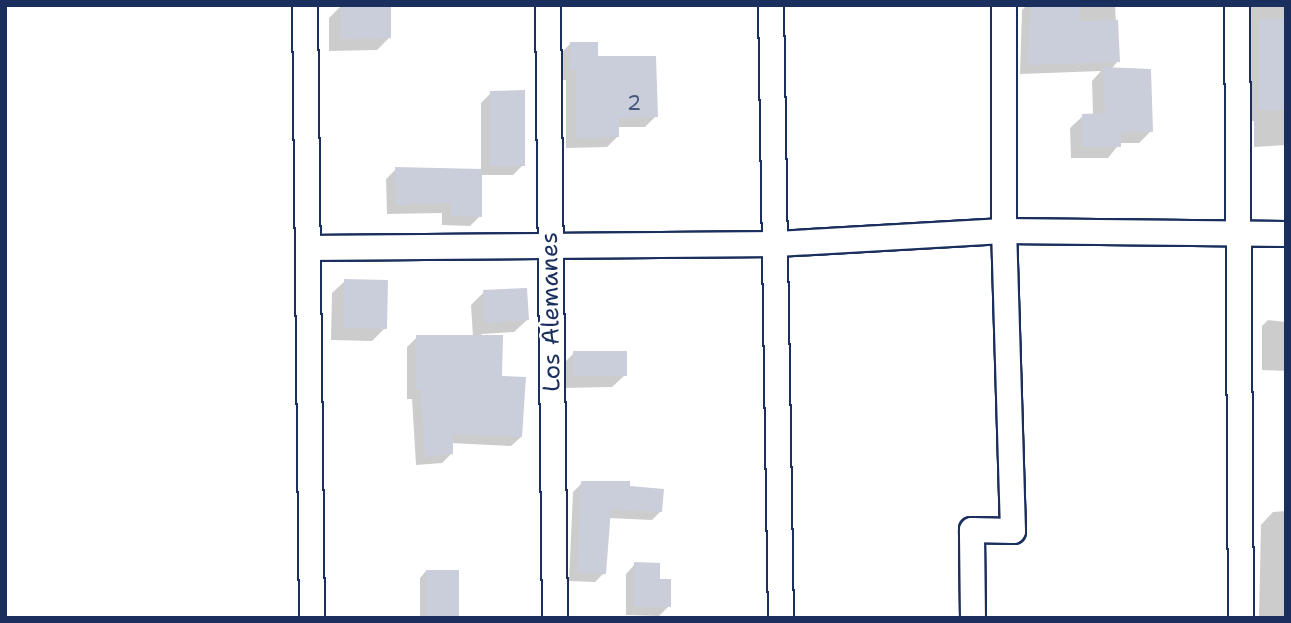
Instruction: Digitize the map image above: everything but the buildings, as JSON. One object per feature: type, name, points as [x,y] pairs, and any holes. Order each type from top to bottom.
[{"type":"street","points":[[305,5],[312,618]]},
{"type":"street","name":"Los Alemanes","points":[[548,5],[555,618]]},
{"type":"street","points":[[771,5],[777,244],[781,618]]},
{"type":"street","points":[[973,618],[972,530],[1013,531],[1004,231],[1004,5]]},
{"type":"street","points":[[1237,5],[1241,618]]},
{"type":"street","points":[[308,248],[549,243],[777,244],[1004,231],[1286,234]]}]
